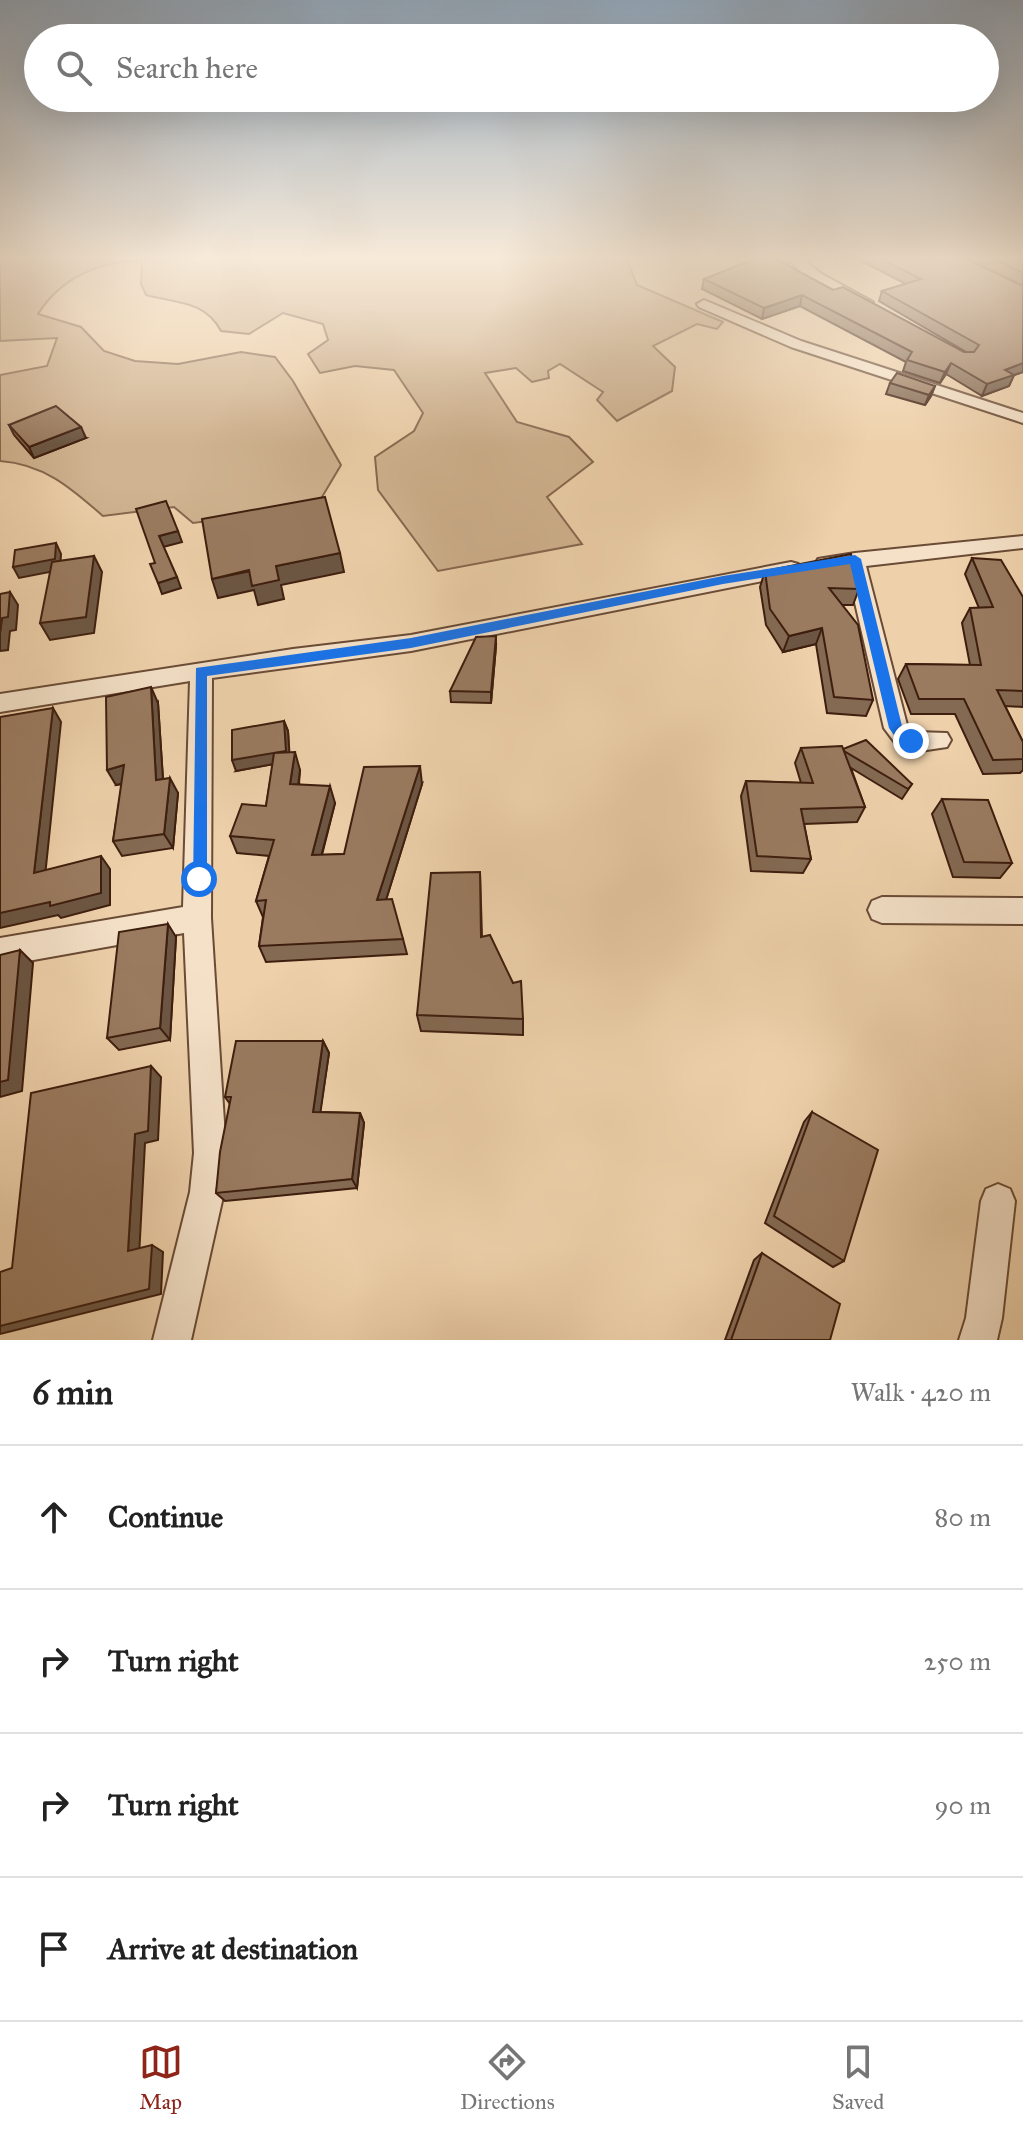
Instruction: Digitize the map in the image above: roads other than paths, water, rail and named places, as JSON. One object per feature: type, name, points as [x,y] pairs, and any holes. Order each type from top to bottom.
[{"type":"street","points":[[740,320],[796,344],[1023,418]]},
{"type":"street","points":[[0,703],[411,643],[723,580],[855,559],[1023,542]]},
{"type":"street","points":[[989,545],[1003,569]]},
{"type":"street","points":[[855,559],[896,728],[911,741],[939,740]]},
{"type":"street","points":[[172,1340],[207,1192],[210,1153],[197,918],[201,672]]},
{"type":"street","points":[[882,910],[1023,911]]},
{"type":"street","points":[[0,952],[197,918]]},
{"type":"street","points":[[978,1340],[984,1318],[998,1201]]}]
